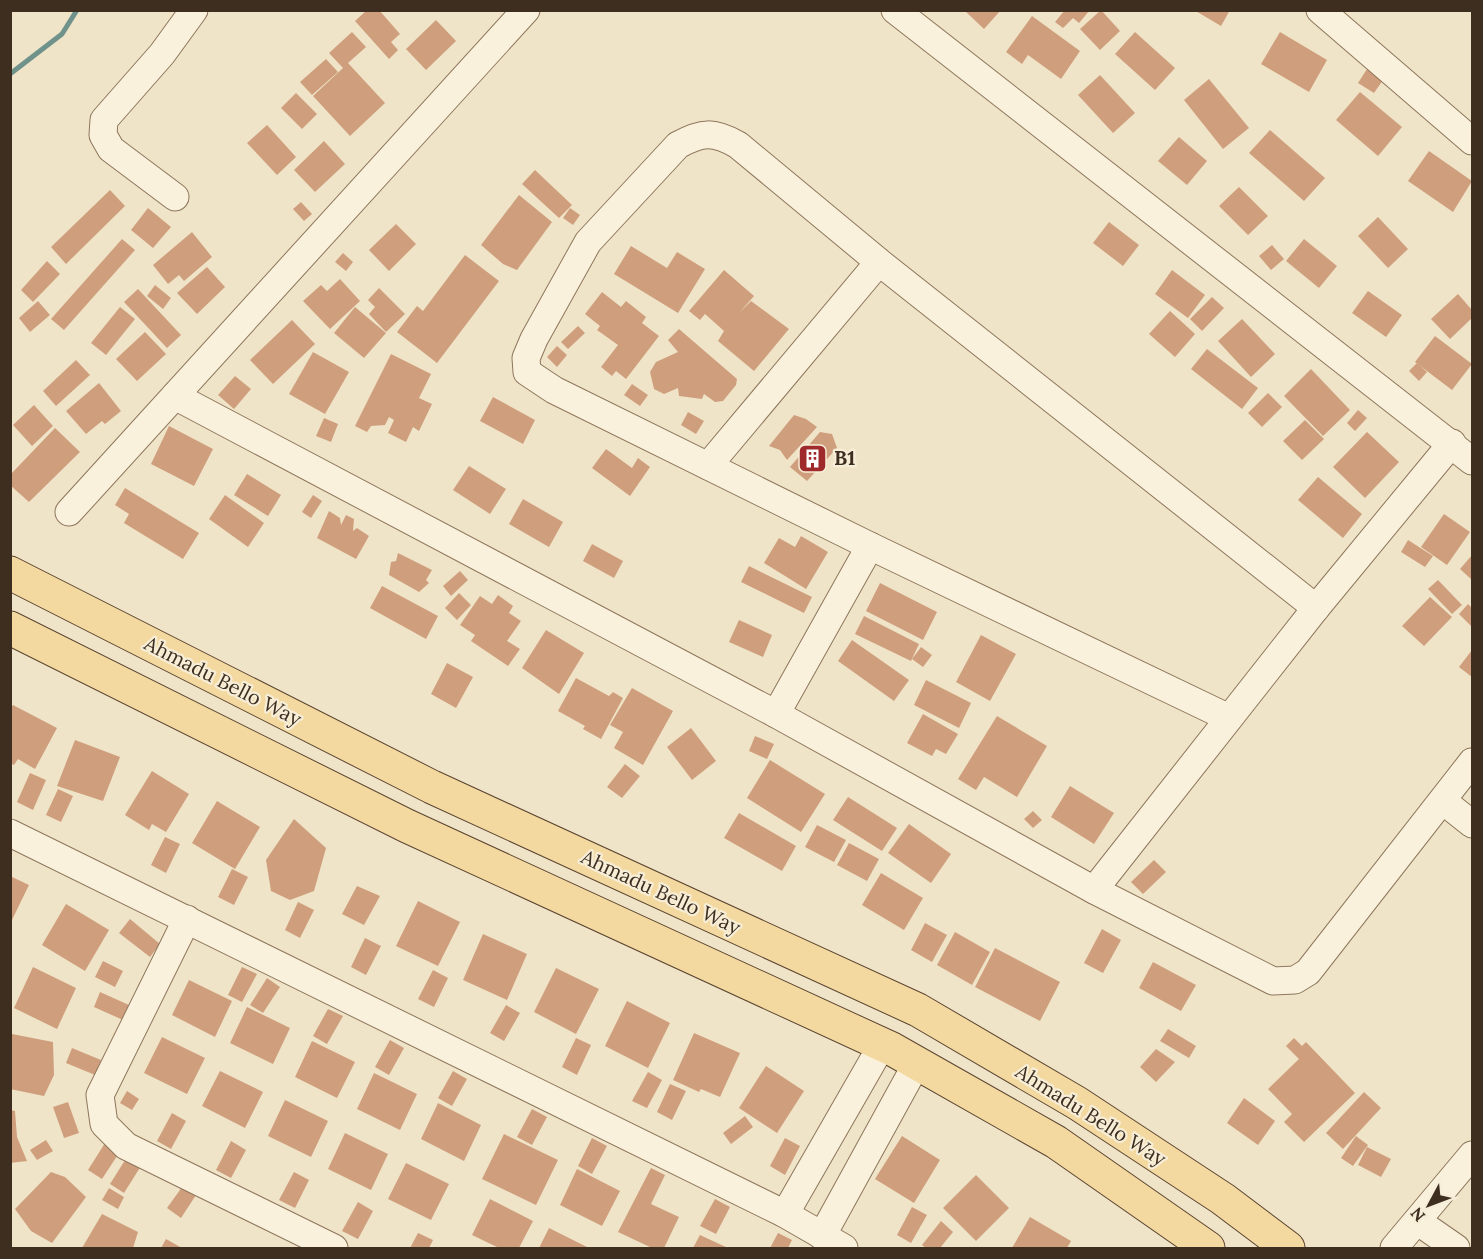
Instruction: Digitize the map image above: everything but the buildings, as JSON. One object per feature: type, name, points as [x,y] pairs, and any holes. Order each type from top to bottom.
[{"type":"main road","name":"Ahmadu Bello Way","points":[[10,573],[432,787],[918,1010],[1077,1103],[1223,1199],[1288,1248]]},
{"type":"main road","points":[[10,628],[407,826],[917,1063],[1056,1142],[1208,1248]]},
{"type":"street","points":[[175,197],[111,149],[103,135],[104,120],[162,54],[194,10]]},
{"type":"street","points":[[69,512],[526,10]]},
{"type":"street","points":[[895,10],[1473,461]]},
{"type":"street","points":[[1320,10],[1473,141]]},
{"type":"street","points":[[1229,718],[870,546],[554,390],[526,372],[526,358],[534,339],[588,242],[678,145],[696,135],[719,135],[738,145],[879,262],[1316,608]]},
{"type":"street","points":[[708,466],[879,262]]},
{"type":"street","points":[[175,396],[776,714],[1094,890],[1273,981],[1295,980],[1308,972],[1473,762]]},
{"type":"street","points":[[1094,890],[1316,608],[1452,443]]},
{"type":"street","points":[[776,714],[870,546]]},
{"type":"street","points":[[1443,801],[1473,824]]},
{"type":"street","points":[[10,833],[785,1214],[833,1242],[917,1063]]},
{"type":"street","points":[[187,919],[100,1095],[104,1124],[126,1146],[320,1246]]},
{"type":"street","points":[[785,1214],[882,1045]]},
{"type":"street","points":[[1394,1248],[1473,1155]]},
{"type":"street","points":[[1417,1221],[1456,1248]]},
{"type":"waterway","points":[[10,74],[62,34],[77,10]]},
{"type":"place","name":"B1","points":[[813,458]]}]
